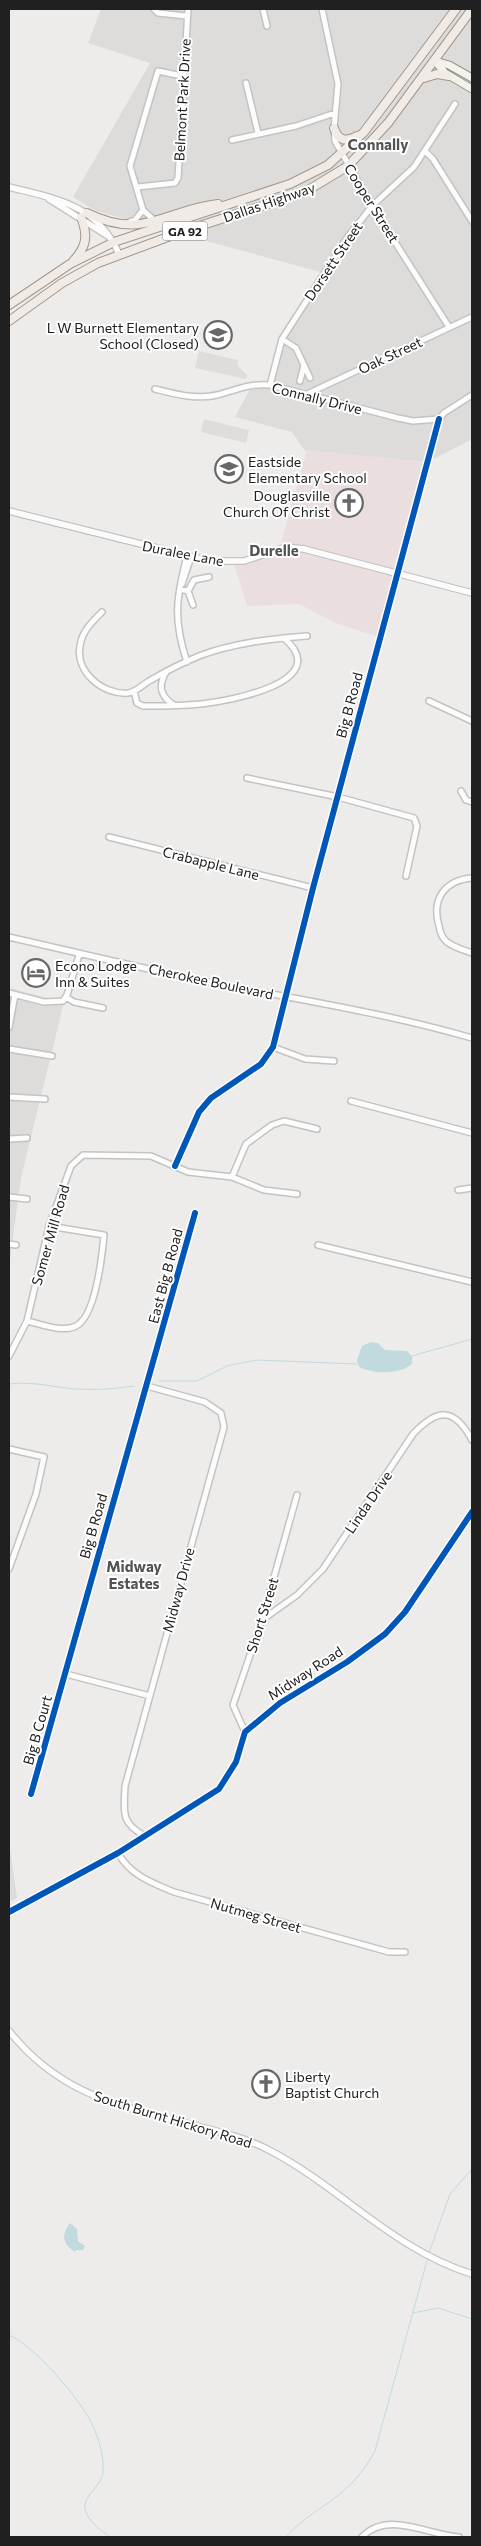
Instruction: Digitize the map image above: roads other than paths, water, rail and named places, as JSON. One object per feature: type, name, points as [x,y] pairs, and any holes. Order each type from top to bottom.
[{"type":"main road","name":"Dallas Highway","points":[[9,305],[111,239],[235,202],[290,184],[316,172],[342,154],[364,132],[456,9]]},
{"type":"main road","name":"Dallas Highway","points":[[9,321],[62,283],[119,254],[305,192],[348,166],[369,146],[420,81],[472,9]]},
{"type":"main road","points":[[424,53],[435,61],[449,76],[472,89]]},
{"type":"main road","points":[[435,61],[449,65],[472,78]]},
{"type":"main road","points":[[420,81],[429,75],[449,76]]},
{"type":"main road","points":[[334,128],[336,136],[345,140],[364,132]]},
{"type":"main road","points":[[70,264],[85,244],[84,215],[134,226],[155,222],[205,205],[235,202]]},
{"type":"street","points":[[154,9],[158,13],[186,16]]},
{"type":"street","name":"Belmont Park Drive","points":[[138,187],[175,183],[178,178],[185,84],[182,76],[188,9]]},
{"type":"street","points":[[263,9],[267,26]]},
{"type":"street","name":"Cooper Street","points":[[322,9],[338,84],[334,113],[335,141],[372,206],[449,327]]},
{"type":"street","points":[[155,222],[143,210],[138,187],[133,179],[130,166],[158,71],[182,76]]},
{"type":"street","points":[[246,83],[258,133]]},
{"type":"street","name":"Dorsett Street","points":[[270,385],[282,339],[347,238],[372,206],[400,182],[426,152],[455,104]]},
{"type":"street","points":[[232,140],[296,126],[334,113]]},
{"type":"street","points":[[426,152],[433,159],[472,221]]},
{"type":"street","points":[[9,187],[49,199],[67,201],[84,215],[103,226],[119,254]]},
{"type":"street","points":[[124,224],[135,220],[143,210]]},
{"type":"street","name":"Oak Street","points":[[307,394],[472,317]]},
{"type":"street","points":[[282,339],[296,348],[310,378]]},
{"type":"street","points":[[300,381],[304,365]]},
{"type":"street","name":"Connally Drive","points":[[155,389],[200,397],[215,396],[256,384],[270,385],[398,418],[413,421],[439,419]]},
{"type":"street","points":[[439,419],[444,413],[472,395]]},
{"type":"street","name":"Big B Road","points":[[273,1047],[284,996],[439,419]]},
{"type":"street","name":"Duralee Lane","points":[[9,511],[189,556],[229,562],[244,560],[286,547],[322,553],[472,593]]},
{"type":"street","points":[[186,662],[177,624],[180,589],[189,556]]},
{"type":"street","points":[[193,605],[188,591],[194,580],[208,577]]},
{"type":"street","points":[[180,589],[188,591]]},
{"type":"street","points":[[102,612],[84,632],[79,647],[82,666],[90,678],[104,688],[116,692],[134,691],[166,671],[186,662],[238,645],[307,636]]},
{"type":"street","points":[[134,691],[137,703],[143,706],[174,706],[224,700],[285,680],[294,673],[298,663],[295,649],[284,638]]},
{"type":"street","points":[[166,671],[161,681],[161,692],[165,700],[174,706]]},
{"type":"street","points":[[429,701],[472,721]]},
{"type":"street","points":[[247,778],[338,796],[414,818],[417,826],[406,876]]},
{"type":"street","points":[[461,791],[466,800],[472,802]]},
{"type":"street","name":"Crabapple Lane","points":[[109,837],[313,888]]},
{"type":"street","points":[[472,878],[451,884],[438,897],[436,910],[441,935],[447,942],[472,952]]},
{"type":"street","name":"Cherokee Boulevard","points":[[9,937],[79,955],[284,996],[366,1010],[472,1038]]},
{"type":"street","points":[[9,993],[54,1003],[63,1001],[66,997],[79,955]]},
{"type":"street","points":[[9,1027],[15,995]]},
{"type":"street","points":[[66,997],[74,1002],[103,1008]]},
{"type":"street","points":[[175,1166],[199,1112],[211,1098],[261,1064],[273,1047],[305,1059],[334,1061]]},
{"type":"street","points":[[9,1049],[52,1056]]},
{"type":"street","points":[[9,1097],[45,1099]]},
{"type":"street","points":[[351,1101],[472,1132]]},
{"type":"street","points":[[232,1177],[246,1144],[272,1125],[284,1121],[317,1129]]},
{"type":"street","points":[[9,1139],[27,1138]]},
{"type":"street","name":"Somer Mill Road","points":[[9,1356],[26,1321],[50,1226],[71,1166],[83,1155],[151,1156],[188,1172],[232,1177],[264,1190],[297,1194]]},
{"type":"street","points":[[458,1190],[472,1188]]},
{"type":"street","points":[[9,1196],[27,1199]]},
{"type":"street","name":"East Big B Road","points":[[147,1386],[195,1213]]},
{"type":"street","points":[[26,1321],[64,1329],[76,1326],[86,1318],[101,1270],[104,1235],[50,1226]]},
{"type":"street","points":[[9,1244],[16,1245]]},
{"type":"street","points":[[318,1245],[472,1282]]},
{"type":"street","name":"Big B Road","points":[[66,1674],[107,1519],[147,1386]]},
{"type":"street","name":"Midway Drive","points":[[145,1836],[131,1829],[124,1809],[125,1786],[224,1427],[221,1413],[205,1402],[147,1386]]},
{"type":"street","name":"Linda Drive","points":[[262,1620],[297,1595],[323,1569],[413,1434],[427,1420],[439,1415],[451,1415],[461,1421],[472,1440]]},
{"type":"street","points":[[9,1449],[44,1457],[36,1494],[9,1569]]},
{"type":"street","name":"Short Street","points":[[246,1732],[232,1705],[262,1620],[296,1495]]},
{"type":"street","name":"Midway Road","points":[[246,1732],[280,1702],[346,1662],[385,1634],[405,1612],[472,1512]]},
{"type":"street","points":[[66,1674],[150,1696]]},
{"type":"street","name":"Big B Court","points":[[31,1794],[66,1674]]},
{"type":"street","points":[[9,1912],[118,1853],[219,1789],[236,1762],[246,1732]]},
{"type":"street","name":"Nutmeg Street","points":[[118,1853],[123,1863],[141,1878],[174,1892],[389,1952],[405,1952]]},
{"type":"street","name":"South Burnt Hickory Road","points":[[9,2031],[37,2062],[71,2086],[112,2103],[218,2131],[268,2149],[310,2175],[400,2240],[425,2255],[472,2274]]},
{"type":"street","points":[[362,2537],[369,2530],[387,2524],[458,2537]]},
{"type":"water","points":[[371,1342],[378,1343],[385,1350],[407,1351],[412,1356],[412,1364],[407,1368],[393,1372],[371,1371],[359,1367],[357,1360],[362,1346]]},
{"type":"water","points":[[70,2223],[77,2229],[78,2241],[85,2246],[83,2250],[76,2250],[75,2252],[65,2242],[65,2231]]},
{"type":"waterway","points":[[412,1356],[472,1339]]},
{"type":"waterway","points":[[160,1381],[197,1381],[227,1366],[256,1360],[357,1364]]},
{"type":"waterway","points":[[9,1384],[34,1384],[82,1389],[134,1386]]},
{"type":"waterway","points":[[429,2253],[450,2194],[472,2169]]},
{"type":"waterway","points":[[286,2537],[299,2524],[334,2499],[351,2484],[375,2451],[428,2257]]},
{"type":"waterway","points":[[413,2313],[438,2308],[472,2319]]},
{"type":"waterway","points":[[9,2335],[43,2361],[67,2387],[92,2424],[103,2460],[103,2472],[102,2477],[87,2499],[85,2509],[92,2522],[110,2537]]},
{"type":"place","name":"L W Burnett Elementary School (Closed)","points":[[218,335]]},
{"type":"place","name":"Eastside Elementary School","points":[[229,469]]},
{"type":"place","name":"Douglasville Church Of Christ","points":[[349,503]]},
{"type":"place","name":"Econo Lodge Inn & Suites","points":[[36,973]]},
{"type":"place","name":"Liberty Baptist Church","points":[[266,2084]]},
{"type":"district","name":"Connally","points":[[378,144]]},
{"type":"district","name":"Durelle","points":[[274,550]]},
{"type":"district","name":"Midway Estates","points":[[134,1574]]}]
